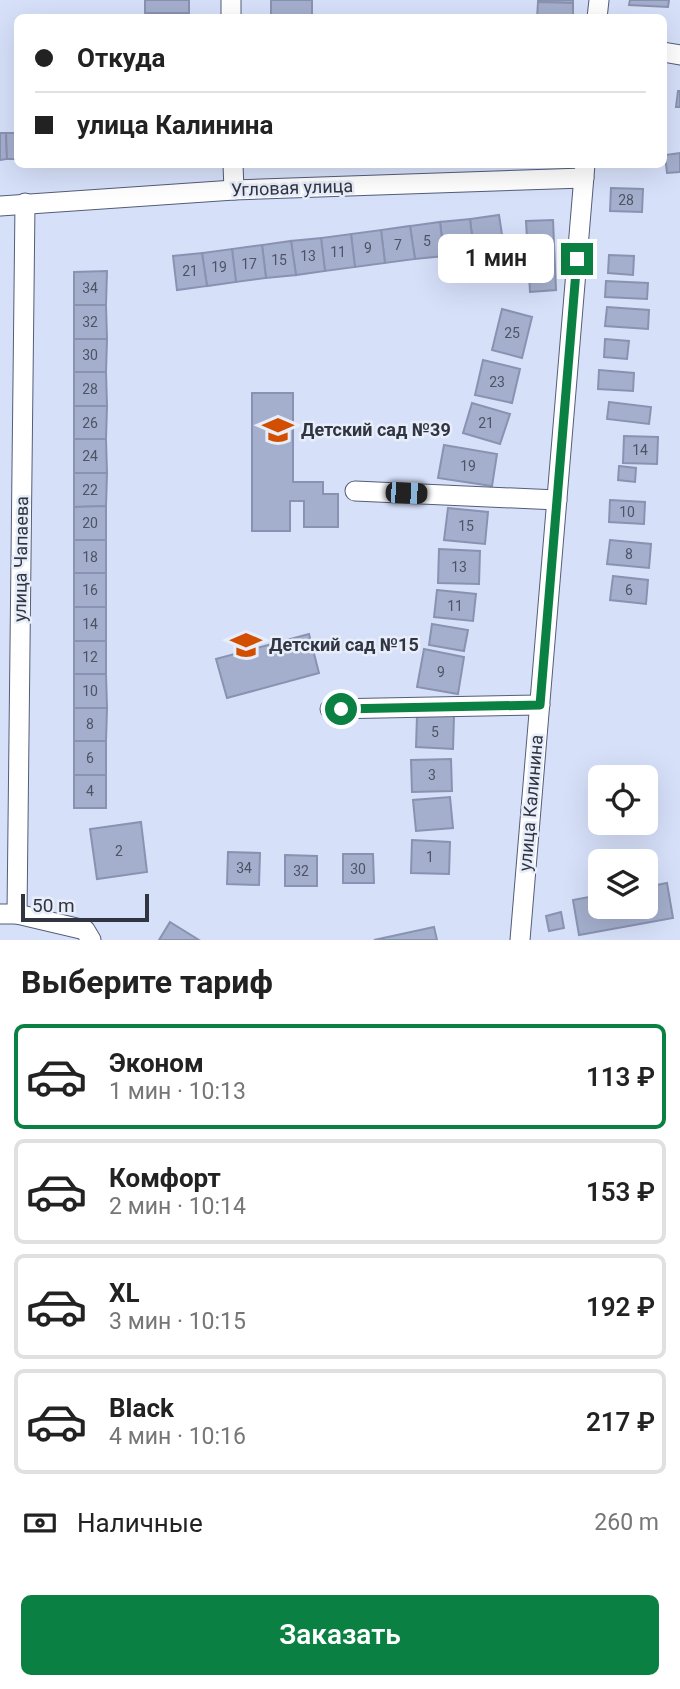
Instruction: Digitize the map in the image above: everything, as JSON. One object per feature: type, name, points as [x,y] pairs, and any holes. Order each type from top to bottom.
[{"type":"street","points":[[233,168],[234,190]]},
{"type":"street","name":"Угловая улица","points":[[0,206],[584,171]]},
{"type":"street","name":"улица Калинина","points":[[520,940],[584,171]]},
{"type":"street","name":"улица Чапаева","points":[[8,914],[25,204]]},
{"type":"street","points":[[355,491],[557,500]]},
{"type":"street","points":[[330,709],[540,705]]},
{"type":"street","points":[[8,914],[85,930],[91,940]]},
{"type":"building","points":[[145,0],[189,0],[189,13],[145,13]]},
{"type":"building","points":[[271,0],[312,0],[312,14],[271,14]]},
{"type":"building","points":[[573,0],[573,3],[538,2]]},
{"type":"building","points":[[630,0],[669,0],[668,7],[629,5]]},
{"type":"building","points":[[538,2],[573,3],[573,14],[537,14]]},
{"type":"building","points":[[678,91],[680,107],[676,107]]},
{"type":"building","points":[[0,133],[6,133],[7,159],[0,160]]},
{"type":"building","points":[[6,133],[14,133],[14,159],[7,159]]},
{"type":"building","points":[[680,153],[680,172],[667,173],[667,155]]},
{"type":"building","points":[[611,188],[643,189],[642,212],[610,211]]},
{"type":"building","points":[[499,215],[504,248],[474,252],[470,219]]},
{"type":"building","points":[[470,219],[474,252],[444,256],[440,222]]},
{"type":"building","points":[[553,220],[556,290],[530,292],[526,221]]},
{"type":"building","points":[[440,222],[444,256],[415,259],[410,226]]},
{"type":"building","points":[[410,226],[415,259],[385,263],[381,230]]},
{"type":"building","points":[[381,230],[385,263],[355,267],[351,234]]},
{"type":"building","points":[[351,234],[355,267],[325,271],[321,238]]},
{"type":"building","points":[[321,238],[325,271],[296,275],[291,241]]},
{"type":"building","points":[[291,241],[296,275],[266,278],[262,245]]},
{"type":"building","points":[[262,245],[266,278],[236,282],[232,249]]},
{"type":"building","points":[[232,249],[236,282],[207,286],[202,253]]},
{"type":"building","points":[[202,253],[207,286],[177,290],[173,256]]},
{"type":"building","points":[[609,255],[634,256],[633,275],[608,273]]},
{"type":"building","points":[[107,271],[106,305],[74,305],[74,272]]},
{"type":"building","points":[[606,281],[648,283],[647,299],[605,297]]},
{"type":"building","points":[[74,305],[106,305],[107,339],[74,339]]},
{"type":"building","points":[[607,307],[649,310],[648,329],[605,326]]},
{"type":"building","points":[[502,309],[532,317],[522,358],[492,350]]},
{"type":"building","points":[[74,339],[107,339],[106,372],[74,372]]},
{"type":"building","points":[[605,339],[629,341],[627,359],[604,357]]},
{"type":"building","points":[[483,360],[520,369],[512,403],[475,395]]},
{"type":"building","points":[[599,370],[634,373],[633,391],[598,389]]},
{"type":"building","points":[[74,372],[106,372],[107,406],[74,406]]},
{"type":"building","points":[[252,393],[293,393],[293,482],[323,482],[323,494],[338,494],[338,527],[304,527],[304,501],[290,501],[290,531],[252,531]]},
{"type":"building","points":[[609,402],[651,407],[649,424],[607,419]]},
{"type":"building","points":[[472,403],[510,414],[500,444],[463,433]]},
{"type":"building","points":[[74,406],[107,406],[106,439],[74,439]]},
{"type":"building","points":[[624,436],[658,437],[657,464],[623,463]]},
{"type":"building","points":[[74,439],[106,439],[107,473],[74,473]]},
{"type":"building","points":[[444,445],[497,454],[492,486],[438,478]]},
{"type":"building","points":[[619,466],[636,468],[635,482],[618,480]]},
{"type":"building","points":[[74,473],[107,473],[106,506],[74,507]]},
{"type":"building","points":[[610,500],[645,502],[644,524],[609,522]]},
{"type":"building","points":[[106,506],[106,540],[74,540],[74,507]]},
{"type":"building","points":[[448,508],[488,512],[485,544],[444,540]]},
{"type":"building","points":[[74,540],[106,540],[106,573],[74,573]]},
{"type":"building","points":[[610,540],[651,544],[649,568],[607,564]]},
{"type":"building","points":[[439,549],[480,551],[479,584],[438,583]]},
{"type":"building","points":[[74,573],[106,573],[106,607],[74,607]]},
{"type":"building","points":[[613,576],[648,580],[646,604],[610,600]]},
{"type":"building","points":[[437,590],[476,594],[473,621],[434,617]]},
{"type":"building","points":[[74,607],[106,607],[106,641],[74,641]]},
{"type":"building","points":[[432,624],[468,630],[464,651],[429,645]]},
{"type":"building","points":[[309,634],[319,673],[227,698],[216,659]]},
{"type":"building","points":[[74,641],[106,641],[106,674],[74,674]]},
{"type":"building","points":[[424,649],[464,657],[458,694],[417,687]]},
{"type":"building","points":[[74,674],[106,674],[107,708],[74,708]]},
{"type":"building","points":[[74,708],[107,708],[106,741],[74,741]]},
{"type":"building","points":[[417,715],[454,716],[453,749],[416,747]]},
{"type":"building","points":[[74,741],[106,741],[106,775],[74,775]]},
{"type":"building","points":[[451,759],[452,791],[412,792],[411,760]]},
{"type":"building","points":[[74,775],[106,775],[106,808],[74,808]]},
{"type":"building","points":[[450,797],[453,828],[416,831],[413,800]]},
{"type":"building","points":[[141,822],[147,872],[97,879],[90,829]]},
{"type":"building","points":[[412,840],[450,842],[449,874],[411,873]]},
{"type":"building","points":[[228,852],[260,853],[259,885],[227,884]]},
{"type":"building","points":[[343,854],[373,854],[374,883],[343,883]]},
{"type":"building","points":[[285,855],[317,856],[317,886],[285,886]]},
{"type":"building","points":[[667,883],[673,918],[579,935],[573,900],[588,897],[588,919],[658,919],[658,885]]},
{"type":"building","points":[[561,912],[564,928],[549,931],[546,916]]},
{"type":"building","points":[[170,922],[199,940],[159,940]]},
{"type":"building","points":[[434,927],[437,940],[374,940]]},
{"type":"place","name":"Детский сад №39","points":[[278,430]]},
{"type":"place","name":"Детский сад №15","points":[[246,645]]},
{"type":"route","points":[[341,709],[540,705],[577,259]]}]
